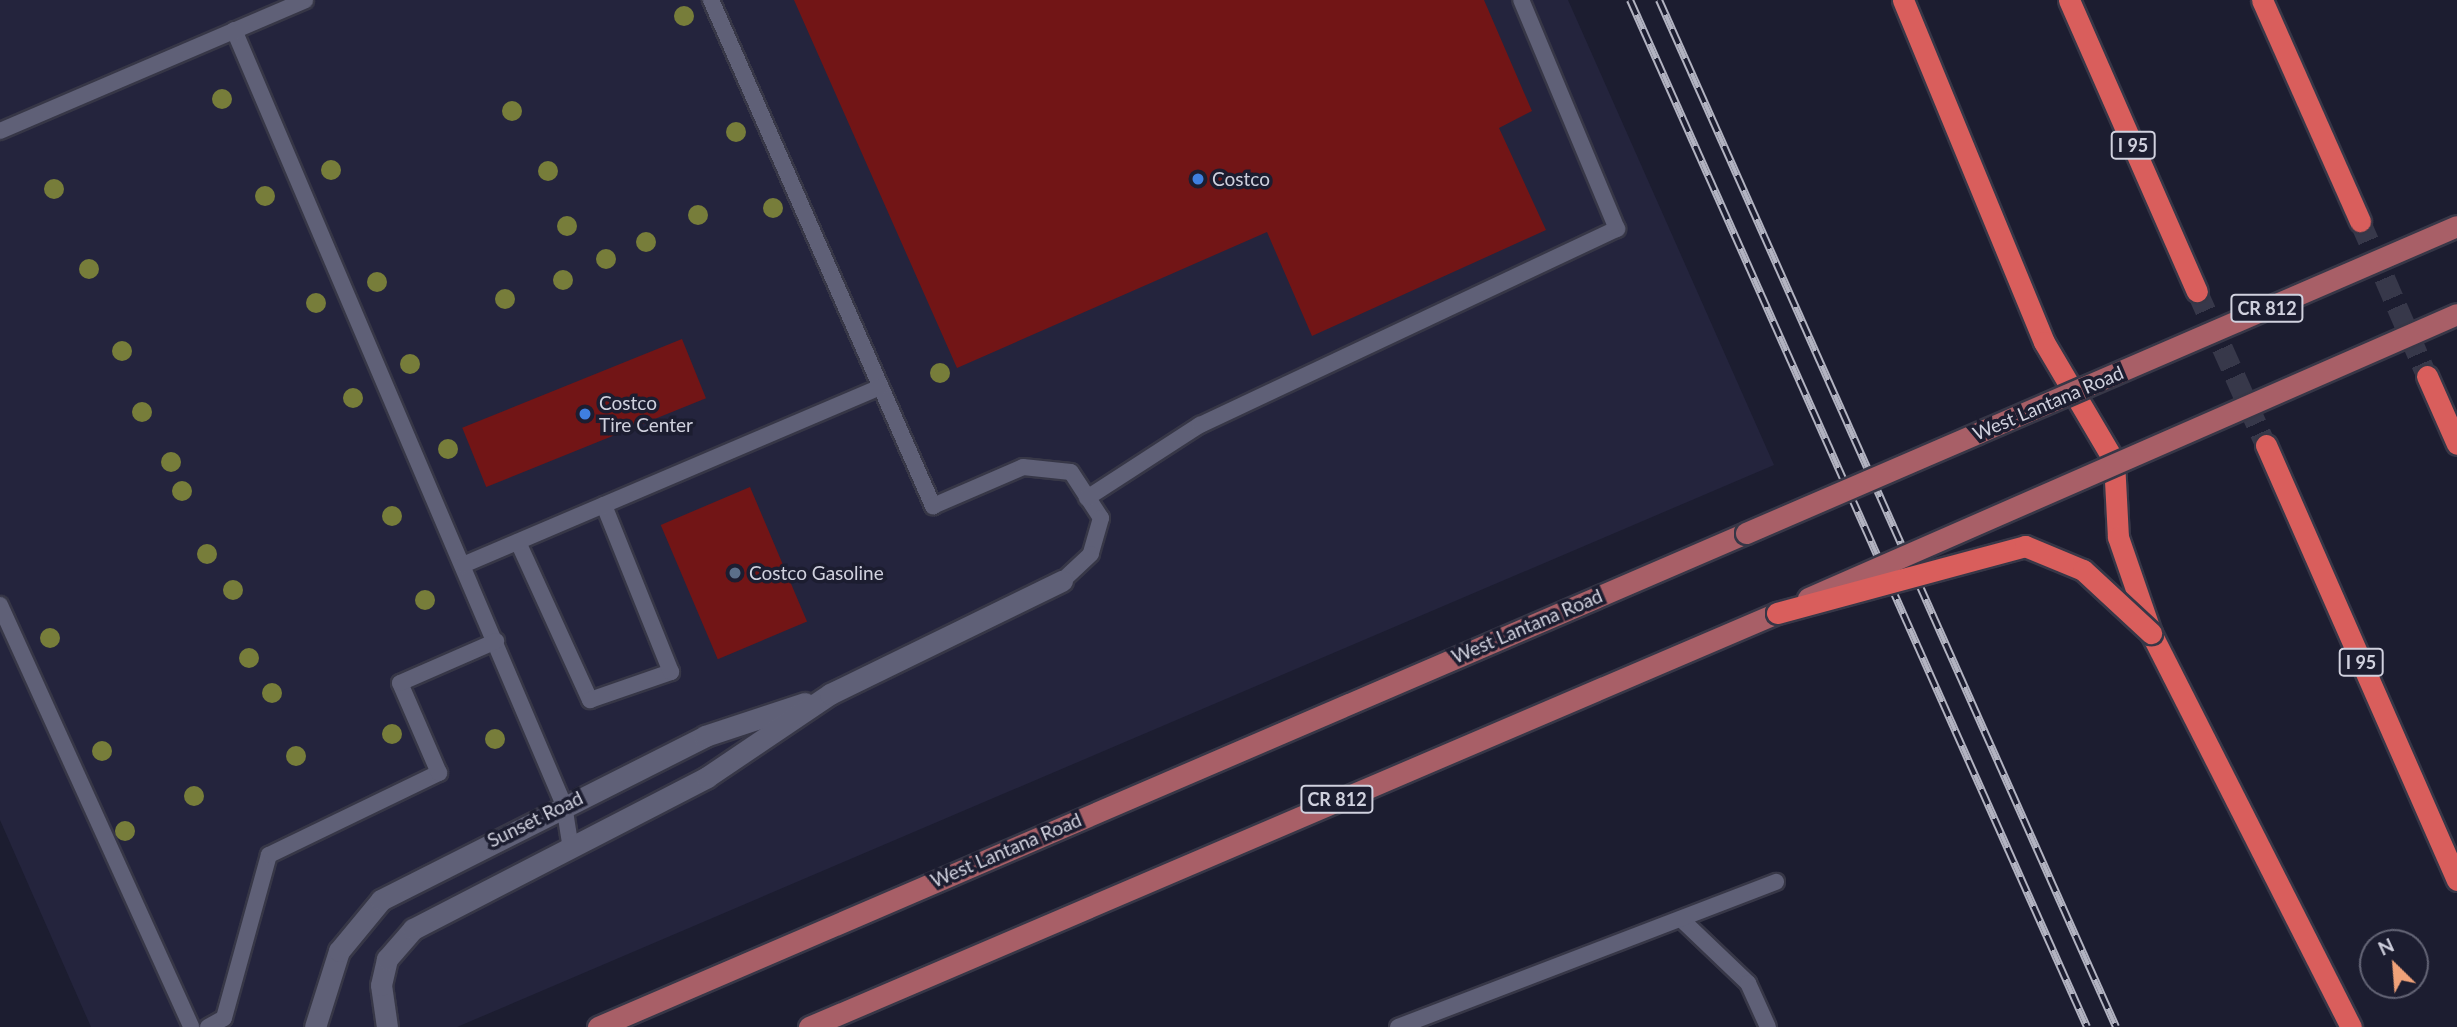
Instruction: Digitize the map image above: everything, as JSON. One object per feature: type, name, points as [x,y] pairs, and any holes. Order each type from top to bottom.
[{"type":"highway","points":[[1903,0],[2044,342],[2078,390],[2114,461],[2118,537],[2151,633],[2350,1026]]},
{"type":"highway","name":"I 95","points":[[2069,0],[2197,291]]},
{"type":"highway","points":[[2262,0],[2360,221]]},
{"type":"highway","points":[[2427,376],[2457,444]]},
{"type":"highway","name":"I 95","points":[[2266,445],[2457,880]]},
{"type":"highway","points":[[1777,613],[2025,546],[2083,570],[2151,633]]},
{"type":"main road","name":"West Lantana Road","points":[[598,1027],[2457,226]]},
{"type":"main road","name":"CR 812","points":[[809,1027],[1777,613],[2114,461],[2457,314]]},
{"type":"street","name":"Sunset Road","points":[[315,1027],[338,951],[380,900],[705,736],[830,694],[1062,580]]},
{"type":"street","name":"Sunset Road","points":[[387,1027],[381,985],[397,943],[706,777],[830,694]]},
{"type":"lane","points":[[0,131],[305,0]]},
{"type":"lane","points":[[711,0],[933,506],[1023,467],[1071,472],[1101,518],[1091,554],[1062,580]]},
{"type":"lane","points":[[1087,498],[1200,425],[1617,229],[1521,0]]},
{"type":"lane","points":[[234,30],[564,805],[571,849]]},
{"type":"lane","points":[[463,565],[881,387]]},
{"type":"lane","points":[[518,541],[590,700],[671,673],[604,505]]},
{"type":"lane","points":[[0,606],[191,1027]]},
{"type":"lane","points":[[208,1027],[224,1018],[269,855],[439,773],[400,683],[496,641]]},
{"type":"lane","points":[[1398,1027],[1776,882]]},
{"type":"lane","points":[[1681,919],[1748,983],[1768,1027]]},
{"type":"shaded area","points":[[0,0],[1568,0],[1774,465],[457,1027],[91,1027],[0,820]]},
{"type":"building","name":"Costco","points":[[794,0],[1484,0],[1532,111],[1499,128],[1546,230],[1312,336],[1267,232],[957,368]]},
{"type":"building","name":"Costco Tire Center","points":[[682,339],[706,398],[486,487],[462,428]]},
{"type":"building","name":"Costco Gasoline","points":[[750,487],[807,621],[718,659],[661,525]]},
{"type":"tunnel","points":[[2360,221],[2427,376]]},
{"type":"tunnel","points":[[2197,291],[2266,445]]},
{"type":"railway","points":[[1630,0],[2087,1027]]},
{"type":"railway","points":[[1659,0],[2116,1027]]},
{"type":"place","name":"Costco","points":[[1198,179]]},
{"type":"place","name":"Costco Tire Center","points":[[585,414]]},
{"type":"place","name":"Costco Gasoline","points":[[735,573]]}]
